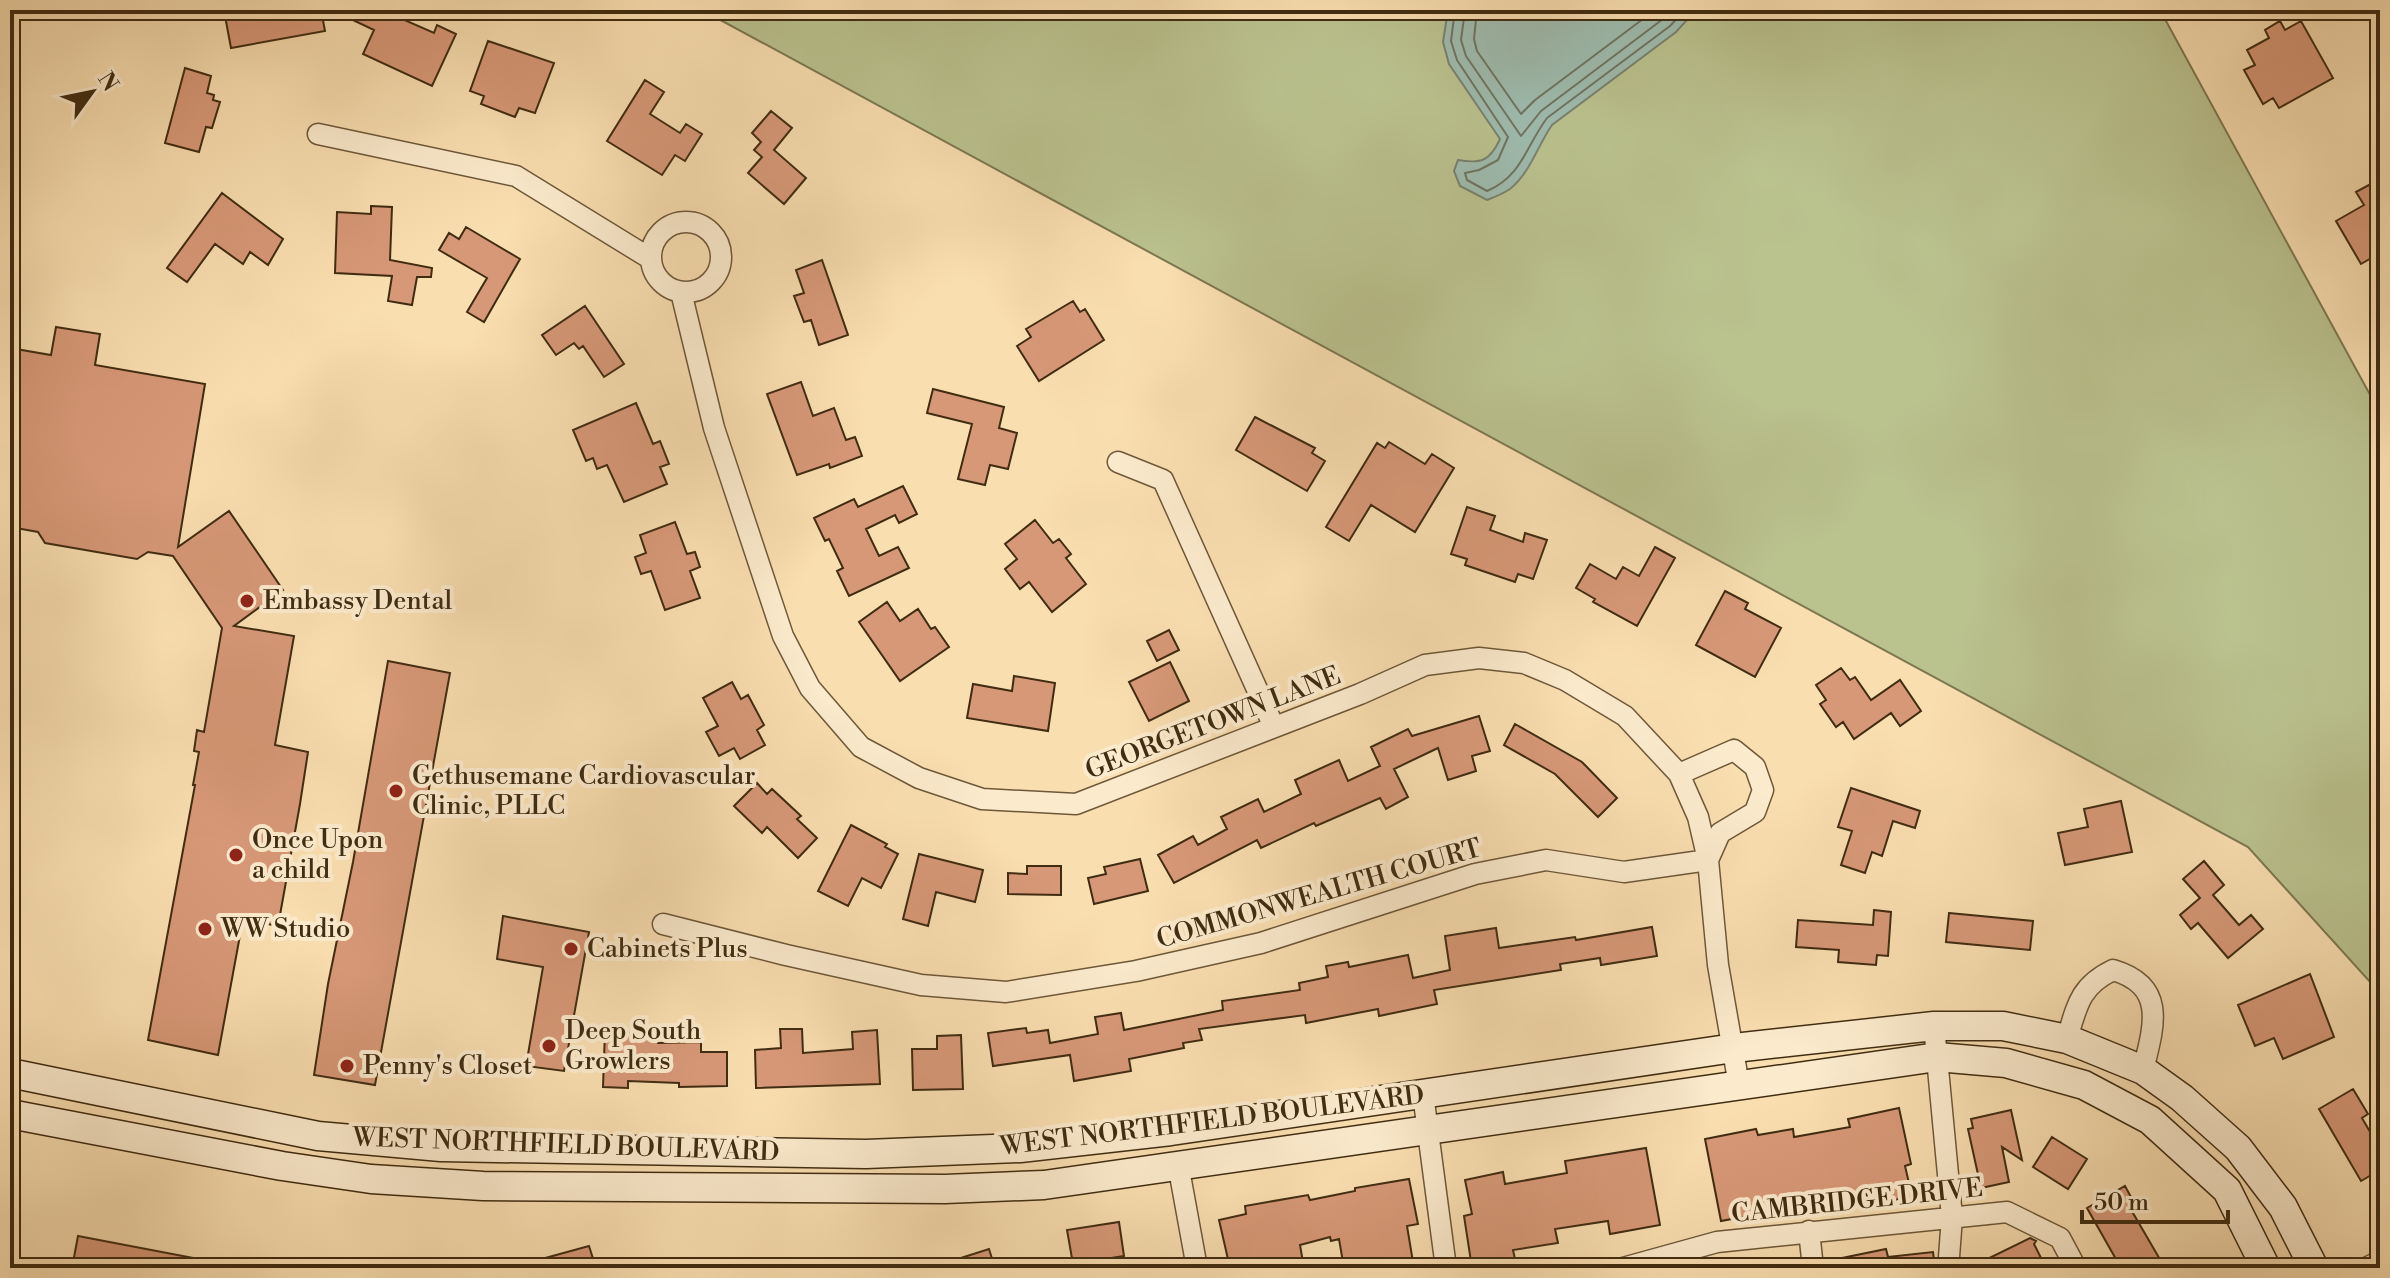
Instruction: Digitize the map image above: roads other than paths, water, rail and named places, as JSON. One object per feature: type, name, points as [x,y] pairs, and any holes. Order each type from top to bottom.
[{"type":"main road","name":"WEST NORTHFIELD BOULEVARD","points":[[10,1073],[318,1136],[394,1143],[469,1147],[898,1153],[1020,1148],[1171,1131],[1734,1048],[1934,1026],[2003,1026],[2067,1039],[2143,1070],[2182,1098],[2238,1148],[2283,1207],[2314,1268]]},
{"type":"main road","name":"WEST NORTHFIELD BOULEVARD","points":[[10,1114],[282,1166],[371,1179],[483,1186],[898,1189],[1044,1185],[1937,1057],[2006,1063],[2084,1085],[2150,1120],[2227,1190],[2266,1268]]},
{"type":"main road","points":[[898,1153],[898,1189]]},
{"type":"street","points":[[318,134],[516,176],[651,259]]},
{"type":"street","points":[[688,222],[709,231],[720,251],[721,263],[717,274],[701,290],[681,292],[668,288],[659,280],[651,259],[652,247],[665,228],[688,222]]},
{"type":"street","name":"GEORGETOWN LANE","points":[[681,292],[714,428],[783,636],[810,688],[861,747],[919,778],[982,799],[1076,804],[1360,694],[1425,665],[1479,658],[1524,663],[1565,680],[1625,716],[1679,774],[1698,817],[1708,860],[1718,965],[1739,1085]]},
{"type":"street","points":[[1118,462],[1163,480],[1274,727]]},
{"type":"street","points":[[1679,774],[1734,750],[1755,767],[1763,790],[1755,812],[1720,833],[1708,860]]},
{"type":"street","name":"COMMONWEALTH COURT","points":[[663,924],[921,985],[1006,992],[1136,971],[1261,943],[1475,874],[1546,860],[1624,872],[1708,860]]},
{"type":"street","points":[[2067,1039],[2091,980],[2113,970],[2134,976],[2149,995],[2153,1016],[2143,1070]]},
{"type":"street","points":[[1934,1026],[1952,1217],[1951,1268]]},
{"type":"street","points":[[1423,1094],[1446,1268]]},
{"type":"street","points":[[1178,1164],[1197,1268]]},
{"type":"street","name":"CAMBRIDGE DRIVE","points":[[1623,1268],[1717,1242],[2007,1212],[2060,1238],[2076,1268]]},
{"type":"street","points":[[1809,1231],[1813,1268]]},
{"type":"street","points":[[2366,1268],[2380,1261]]},
{"type":"water","points":[[1448,10],[1696,10],[1676,32],[1552,125],[1517,182],[1487,200],[1460,186],[1454,171],[1458,160],[1473,162],[1484,159],[1500,139],[1449,64],[1443,42]]},
{"type":"place","name":"Embassy Dental","points":[[247,601]]},
{"type":"place","name":"Gethusemane Cardiovascular Clinic, PLLC","points":[[396,791]]},
{"type":"place","name":"Once Upon a child","points":[[236,855]]},
{"type":"place","name":"WW Studio","points":[[205,929]]},
{"type":"place","name":"Cabinets Plus","points":[[571,949]]},
{"type":"place","name":"Deep South Growlers","points":[[549,1046]]},
{"type":"place","name":"Penny's Closet","points":[[347,1066]]}]
